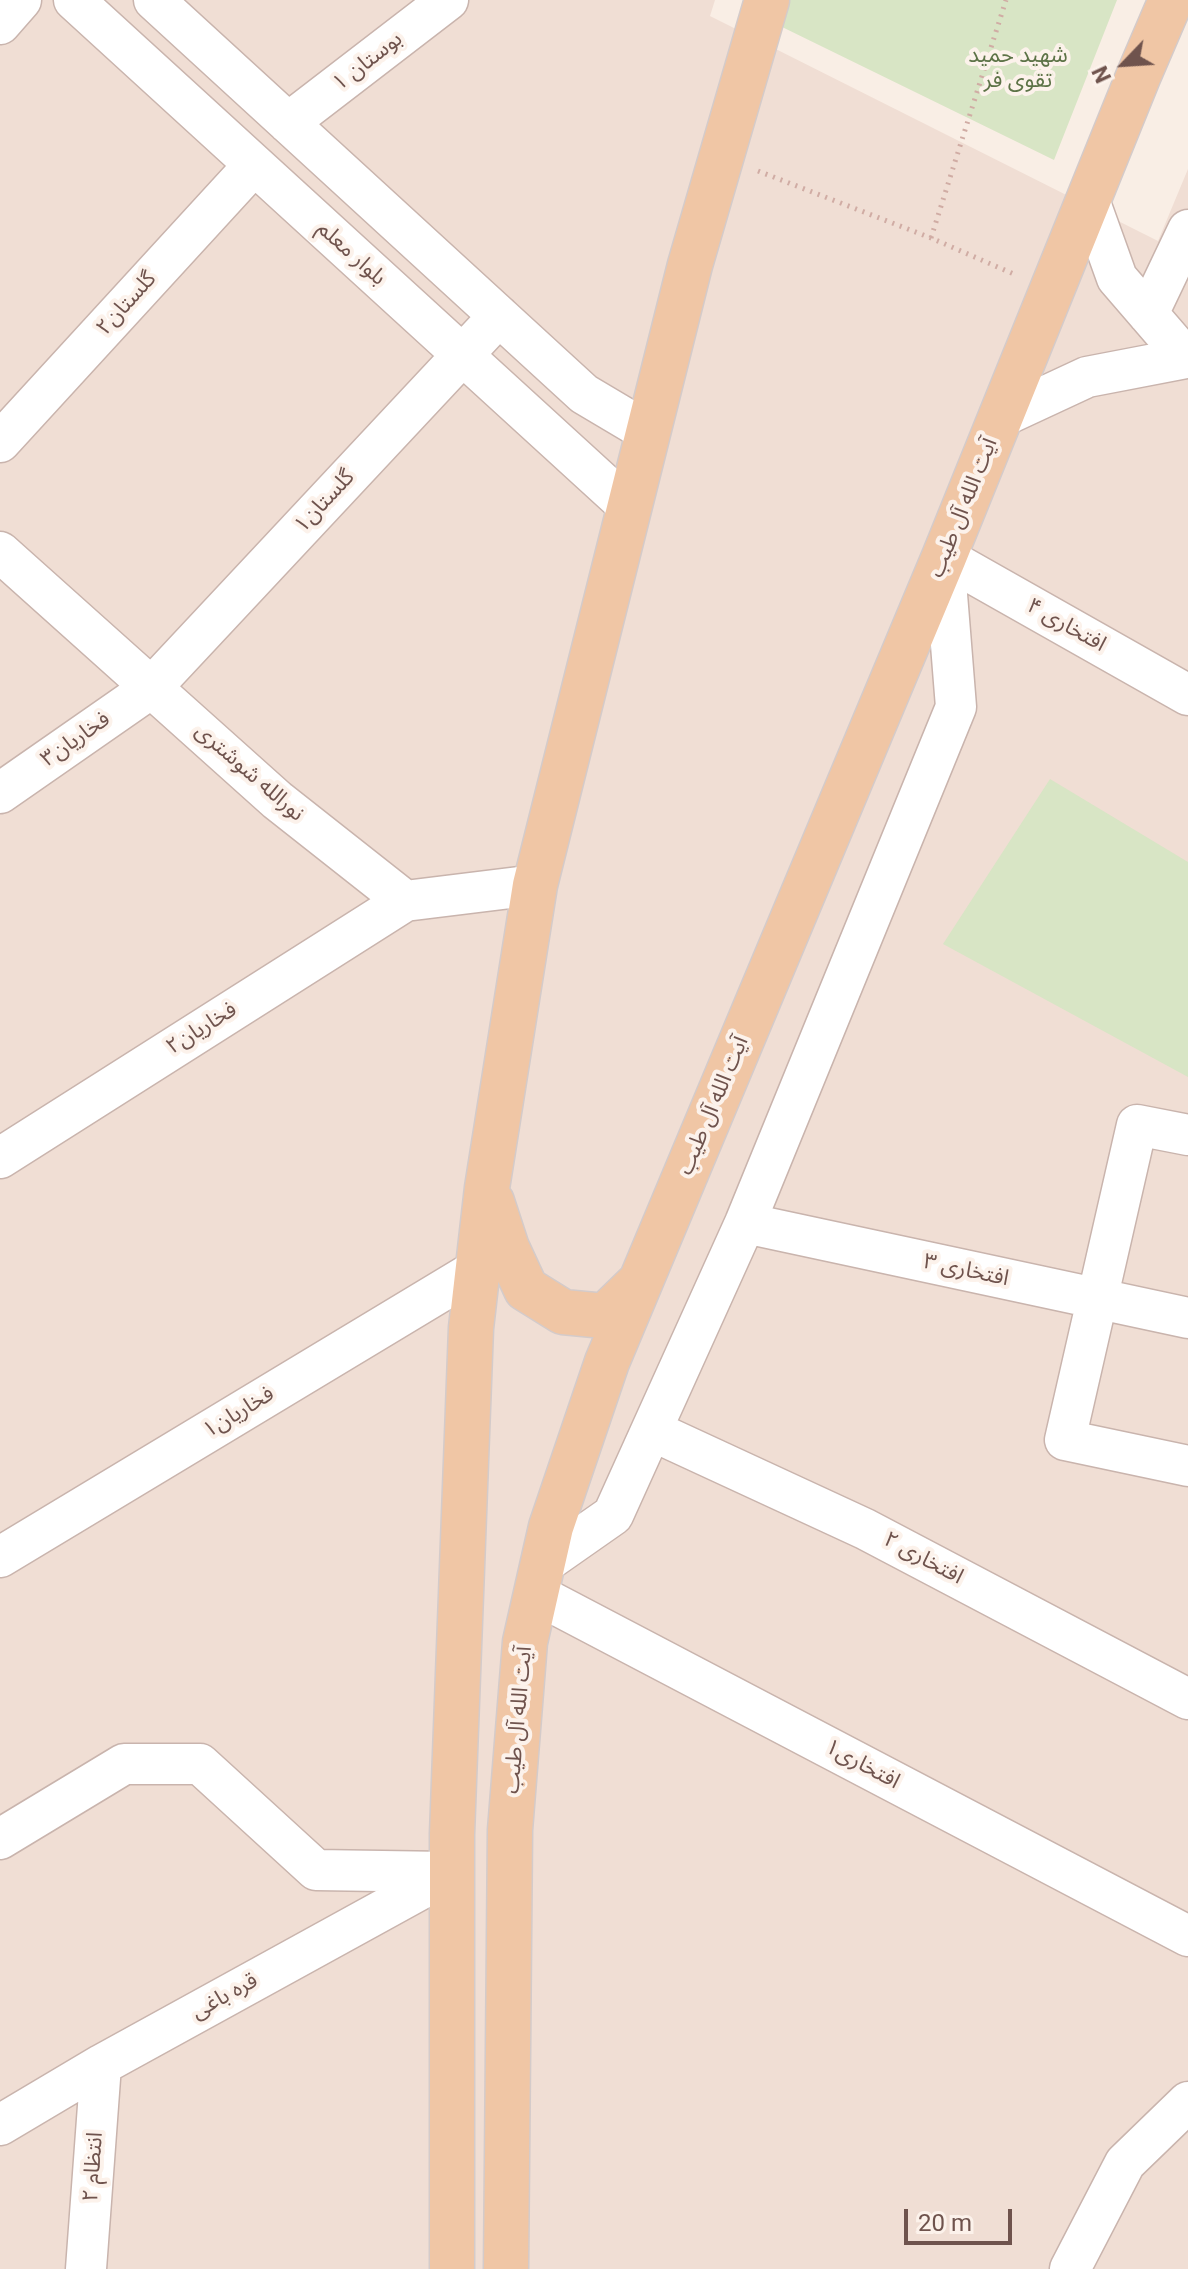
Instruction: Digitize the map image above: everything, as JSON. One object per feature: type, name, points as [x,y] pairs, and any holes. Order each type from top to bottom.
[{"type":"main road","points":[[507,2263],[452,2265],[452,1872],[469,1359],[487,1188],[535,885],[690,265],[767,0]]},
{"type":"main road","name":"آیت الله آل طیب","points":[[507,2263],[510,1830],[525,1642],[551,1527],[607,1362],[944,557],[1171,0]]},
{"type":"main road","points":[[487,1188],[507,1248],[526,1289],[563,1312],[605,1316],[641,1281]]},
{"type":"street","points":[[0,24],[21,0]]},
{"type":"street","name":"بلوار معلم","points":[[74,0],[629,507]]},
{"type":"street","points":[[154,0],[584,394],[648,432]]},
{"type":"street","name":"بوستان ۱","points":[[288,123],[448,0]]},
{"type":"street","name":"گلستان۲","points":[[0,442],[254,165]]},
{"type":"street","points":[[1089,200],[1117,278],[1187,358]]},
{"type":"street","points":[[1148,314],[1188,230]]},
{"type":"street","name":"گلستان۱","points":[[151,688],[499,316]]},
{"type":"street","points":[[1001,417],[1087,377],[1187,358]]},
{"type":"street","name":"نورالله شوشتری","points":[[0,552],[277,800],[405,901]]},
{"type":"street","points":[[540,1579],[613,1515],[745,1223],[956,707],[944,557]]},
{"type":"street","name":"افتخاری ۴","points":[[944,557],[1188,695]]},
{"type":"street","name":"فخاریان۳","points":[[0,793],[151,688]]},
{"type":"street","points":[[405,901],[535,885]]},
{"type":"street","name":"فخاریان۲","points":[[0,1158],[405,901]]},
{"type":"street","points":[[1188,1135],[1137,1125],[1065,1440],[1188,1466]]},
{"type":"street","name":"افتخاری ۳","points":[[745,1223],[1188,1318]]},
{"type":"street","name":"فخاریان۱","points":[[0,1557],[478,1269]]},
{"type":"street","name":"افتخاری ۲","points":[[653,1431],[865,1529],[1188,1699]]},
{"type":"street","name":"افتخاری۱","points":[[540,1579],[1188,1936]]},
{"type":"street","points":[[0,1839],[124,1764],[200,1764],[316,1870],[452,1872]]},
{"type":"street","name":"قره باغی","points":[[0,2125],[101,2065],[452,1872]]},
{"type":"street","name":"انتظام ۲","points":[[86,2269],[101,2065]]},
{"type":"street","points":[[1070,2269],[1125,2163],[1188,2102]]},
{"type":"path","points":[[931,238],[1006,0]]},
{"type":"path","points":[[720,156],[931,238],[1052,290]]},
{"type":"shaded area","points":[[0,0],[715,0],[710,16],[1158,241],[1188,169],[1188,2269],[0,2269]]},
{"type":"green space","name":"شهید حمید تقوی فر","points":[[789,0],[1117,0],[1054,160],[778,25]]},
{"type":"green space","points":[[1050,779],[1188,862],[1188,1077],[943,944]]}]
